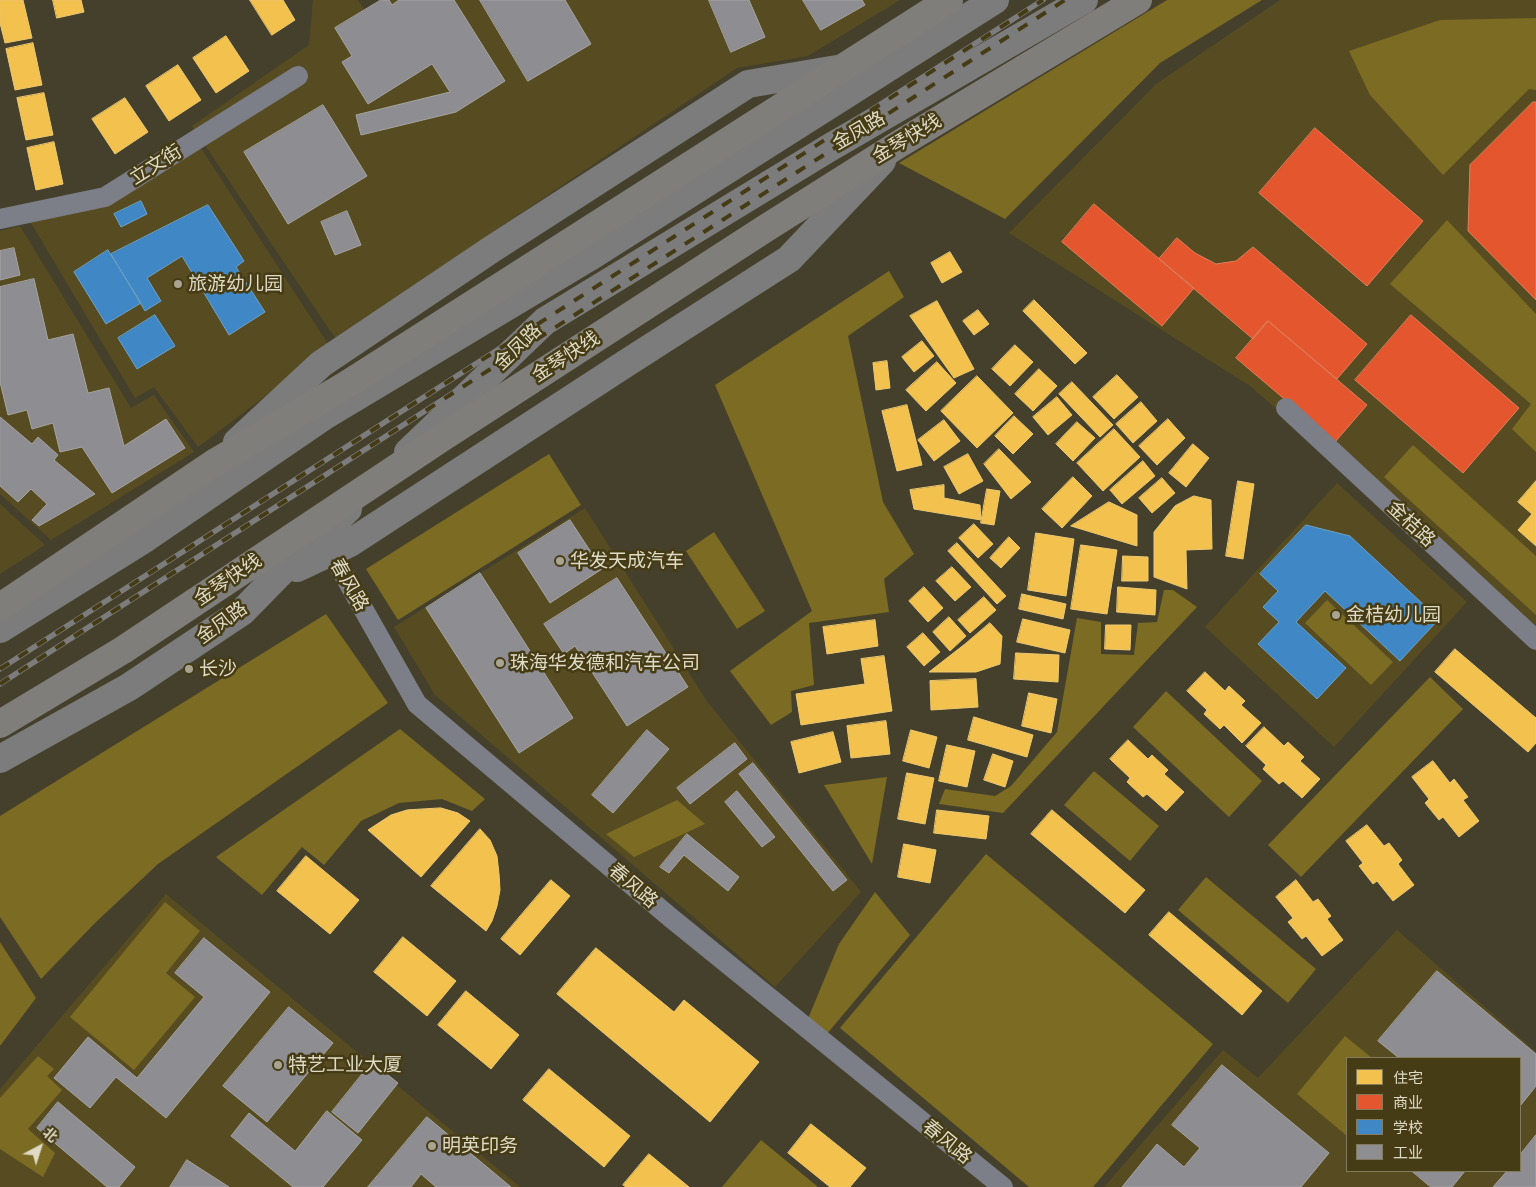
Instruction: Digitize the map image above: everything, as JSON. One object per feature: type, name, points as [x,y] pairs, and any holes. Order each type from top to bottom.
[{"type":"highway","points":[[0,607],[214,464],[346,385],[949,0]]},
{"type":"highway","name":"金琴快线","points":[[0,724],[124,650],[443,437],[763,230],[899,144],[1138,0]]},
{"type":"main road","name":"金凤路","points":[[0,629],[146,538],[326,415],[593,255],[995,0]]},
{"type":"main road","name":"金凤路","points":[[0,759],[129,686],[243,611],[545,321],[829,148],[1084,0]]},
{"type":"main road","points":[[214,464],[321,364],[492,249],[748,84],[902,59]]},
{"type":"main road","points":[[124,650],[350,543],[789,259],[970,66]]},
{"type":"street","name":"立文街","points":[[0,219],[105,197],[298,76]]},
{"type":"street","name":"金桔路","points":[[1286,408],[1536,640]]},
{"type":"street","name":"春风路","points":[[320,536],[417,704],[671,918],[1003,1187]]},
{"type":"shaded area","points":[[313,0],[358,0],[367,14],[391,0],[900,0],[808,56],[737,68],[335,338],[192,126],[309,45]]},
{"type":"shaded area","points":[[1167,0],[1262,0],[1160,63],[1005,219],[899,163]]},
{"type":"shaded area","points":[[1280,0],[1536,0],[1536,635],[1250,386],[1009,233],[1156,84]]},
{"type":"shaded area","points":[[1536,18],[1536,90],[1529,89],[1443,175],[1370,95],[1349,51],[1440,20]]},
{"type":"shaded area","name":"旅游幼儿园","points":[[201,148],[330,347],[198,447],[154,387],[135,398],[30,221]]},
{"type":"shaded area","points":[[1447,220],[1536,314],[1536,452],[1512,429],[1531,404],[1390,284]]},
{"type":"shaded area","points":[[20,226],[131,408],[154,395],[194,452],[51,540],[0,494],[0,231]]},
{"type":"shaded area","points":[[889,271],[904,297],[848,336],[883,502],[914,554],[884,579],[889,612],[809,623],[814,685],[791,691],[792,712],[771,725],[730,671],[812,611],[715,385]]},
{"type":"shaded area","points":[[1413,445],[1536,556],[1536,615],[1384,477]]},
{"type":"shaded area","points":[[549,454],[581,505],[398,620],[366,569]]},
{"type":"shaded area","name":"金桔幼儿园","points":[[1337,483],[1467,602],[1334,747],[1205,627]]},
{"type":"shaded area","points":[[0,504],[45,545],[0,574]]},
{"type":"shaded area","points":[[585,508],[706,700],[861,892],[775,987],[435,695],[394,627]]},
{"type":"shaded area","points":[[714,532],[765,611],[737,629],[686,551]]},
{"type":"shaded area","points":[[1164,590],[1173,590],[1197,607],[1003,813],[939,804],[945,789],[995,796],[1011,786],[1057,732],[1077,618],[1101,622],[1101,654],[1134,655],[1138,623],[1157,622]]},
{"type":"shaded area","points":[[1327,600],[1393,662],[1371,685],[1305,623]]},
{"type":"shaded area","points":[[326,614],[388,703],[158,864],[95,923],[41,979],[0,917],[0,816]]},
{"type":"shaded area","points":[[1430,677],[1463,709],[1301,877],[1268,845]]},
{"type":"shaded area","points":[[1166,691],[1262,781],[1229,817],[1133,727]]},
{"type":"shaded area","points":[[400,729],[485,799],[472,811],[442,799],[399,803],[361,821],[324,865],[302,847],[262,895],[216,857]]},
{"type":"shaded area","points":[[1094,771],[1159,826],[1130,861],[1064,805]]},
{"type":"shaded area","points":[[887,777],[872,864],[824,785]]},
{"type":"shaded area","points":[[677,800],[705,824],[634,857],[606,834]]},
{"type":"shaded area","points":[[986,854],[1213,1044],[1093,1187],[1029,1187],[840,1028]]},
{"type":"shaded area","points":[[1206,877],[1316,969],[1288,1003],[1178,910]]},
{"type":"shaded area","points":[[875,892],[910,935],[826,1035],[807,1021],[839,944]]},
{"type":"shaded area","points":[[166,894],[520,1187],[0,1187],[0,1089]]},
{"type":"shaded area","points":[[165,902],[200,931],[166,973],[195,997],[134,1070],[70,1017]]},
{"type":"shaded area","points":[[1397,930],[1536,1052],[1536,1187],[1104,1187],[1223,1050],[1258,1078]]},
{"type":"shaded area","points":[[0,942],[36,998],[0,1046]]},
{"type":"shaded area","points":[[1345,1036],[1371,1057],[1346,1057],[1346,1135],[1297,1094]]},
{"type":"shaded area","points":[[38,1056],[54,1069],[47,1076],[62,1090],[28,1129],[55,1153],[43,1177],[0,1149],[0,1098]]},
{"type":"shaded area","points":[[761,1140],[818,1187],[722,1187]]},
{"type":"building: 住宅","points":[[0,0],[23,0],[32,38],[5,43],[0,23]]},
{"type":"building: 住宅","points":[[53,0],[81,0],[84,12],[57,18]]},
{"type":"building: 住宅","points":[[250,0],[283,0],[295,20],[272,35]]},
{"type":"building: 住宅","points":[[226,36],[249,71],[216,93],[193,58]]},
{"type":"building: 住宅","points":[[33,43],[42,85],[15,90],[6,49]]},
{"type":"building: 住宅","points":[[178,65],[201,100],[169,121],[146,86]]},
{"type":"building: 住宅","points":[[44,93],[53,135],[26,140],[17,98]]},
{"type":"building: 住宅","points":[[125,98],[148,132],[115,154],[92,119]]},
{"type":"building: 住宅","points":[[54,142],[63,184],[36,190],[27,148]]},
{"type":"building: 住宅","points":[[950,252],[962,272],[942,283],[931,263]]},
{"type":"building: 住宅","points":[[1034,300],[1087,353],[1075,364],[1023,311]]},
{"type":"building: 住宅","points":[[937,301],[974,369],[954,378],[910,316]]},
{"type":"building: 住宅","points":[[978,310],[989,324],[974,335],[963,321]]},
{"type":"building: 住宅","points":[[922,341],[934,356],[914,372],[902,357]]},
{"type":"building: 住宅","points":[[1015,345],[1033,362],[1010,386],[992,369]]},
{"type":"building: 住宅","points":[[887,361],[890,388],[876,390],[873,363]]},
{"type":"building: 住宅","points":[[937,362],[956,383],[926,411],[906,390]]},
{"type":"building: 住宅","points":[[1039,369],[1057,386],[1033,411],[1015,394]]},
{"type":"building: 住宅","points":[[1117,375],[1138,397],[1114,419],[1093,397]]},
{"type":"building: 住宅","points":[[977,376],[1013,413],[977,448],[941,411]]},
{"type":"building: 住宅","points":[[1072,382],[1113,425],[1100,437],[1059,394]]},
{"type":"building: 住宅","points":[[1057,397],[1072,415],[1048,435],[1033,417]]},
{"type":"building: 住宅","points":[[1141,402],[1157,421],[1133,443],[1116,424]]},
{"type":"building: 住宅","points":[[907,405],[922,465],[897,471],[882,411]]},
{"type":"building: 住宅","points":[[1014,416],[1033,434],[1013,454],[995,436]]},
{"type":"building: 住宅","points":[[1168,419],[1185,438],[1157,465],[1139,446]]},
{"type":"building: 住宅","points":[[944,420],[960,441],[934,461],[918,440]]},
{"type":"building: 住宅","points":[[1077,422],[1095,438],[1073,461],[1056,444]]},
{"type":"building: 住宅","points":[[1114,429],[1140,457],[1103,491],[1077,463]]},
{"type":"building: 住宅","points":[[1193,444],[1209,458],[1186,487],[1169,473]]},
{"type":"building: 住宅","points":[[999,449],[1031,482],[1011,499],[984,464]]},
{"type":"building: 住宅","points":[[968,454],[983,481],[959,494],[944,467]]},
{"type":"building: 住宅","points":[[1143,461],[1155,476],[1122,504],[1110,490]]},
{"type":"building: 住宅","points":[[1073,477],[1092,496],[1062,528],[1042,509]]},
{"type":"building: 住宅","points":[[1162,478],[1175,493],[1152,513],[1139,498]]},
{"type":"building: 住宅","points":[[1238,481],[1254,484],[1243,559],[1226,556]]},
{"type":"building: 住宅","points":[[1536,481],[1536,546],[1518,530],[1532,514],[1518,502]]},
{"type":"building: 住宅","points":[[944,485],[944,498],[980,505],[981,520],[914,509],[910,490]]},
{"type":"building: 住宅","points":[[987,489],[1000,491],[994,525],[981,523]]},
{"type":"building: 住宅","points":[[1194,496],[1211,500],[1212,549],[1186,550],[1187,589],[1154,577],[1154,532],[1175,506]]},
{"type":"building: 住宅","points":[[1109,502],[1137,515],[1137,546],[1071,526]]},
{"type":"building: 住宅","points":[[974,524],[993,544],[978,558],[959,538]]},
{"type":"building: 住宅","points":[[1036,533],[1074,539],[1066,596],[1028,590]]},
{"type":"building: 住宅","points":[[1009,537],[1020,548],[1001,568],[990,558]]},
{"type":"building: 住宅","points":[[957,543],[1006,596],[997,604],[948,551]]},
{"type":"building: 住宅","points":[[1081,545],[1117,550],[1107,614],[1071,609]]},
{"type":"building: 住宅","points":[[1123,556],[1148,557],[1148,581],[1122,581]]},
{"type":"building: 住宅","points":[[952,567],[971,587],[955,601],[936,581]]},
{"type":"building: 住宅","points":[[924,587],[943,608],[928,622],[909,601]]},
{"type":"building: 住宅","points":[[1118,587],[1156,590],[1155,615],[1117,612]]},
{"type":"building: 住宅","points":[[1022,594],[1066,604],[1063,619],[1019,609]]},
{"type":"building: 住宅","points":[[984,597],[996,610],[970,633],[958,620]]},
{"type":"building: 住宅","points":[[949,617],[966,636],[950,651],[933,632]]},
{"type":"building: 住宅","points":[[1023,619],[1070,630],[1065,653],[1017,642]]},
{"type":"building: 住宅","points":[[875,620],[878,646],[827,654],[823,627]]},
{"type":"building: 住宅","points":[[990,623],[1002,636],[1000,664],[976,672],[929,672],[965,644]]},
{"type":"building: 住宅","points":[[1106,625],[1131,625],[1130,650],[1105,649]]},
{"type":"building: 住宅","points":[[923,633],[940,652],[924,666],[907,647]]},
{"type":"building: 住宅","points":[[1455,649],[1536,718],[1536,743],[1528,752],[1435,672]]},
{"type":"building: 住宅","points":[[1016,653],[1059,655],[1058,682],[1014,679]]},
{"type":"building: 住宅","points":[[884,656],[892,711],[801,725],[796,694],[865,684],[861,659]]},
{"type":"building: 住宅","points":[[1205,672],[1225,691],[1229,686],[1245,701],[1241,705],[1261,723],[1242,743],[1224,725],[1220,729],[1204,714],[1207,710],[1187,691]]},
{"type":"building: 住宅","points":[[976,679],[978,707],[931,710],[930,681]]},
{"type":"building: 住宅","points":[[1029,693],[1057,699],[1051,733],[1022,726]]},
{"type":"building: 住宅","points":[[974,717],[1033,735],[1027,757],[968,740]]},
{"type":"building: 住宅","points":[[886,721],[890,754],[851,758],[847,726]]},
{"type":"building: 住宅","points":[[1264,727],[1284,746],[1288,742],[1304,757],[1300,761],[1320,779],[1302,798],[1283,781],[1279,784],[1263,769],[1266,765],[1246,746]]},
{"type":"building: 住宅","points":[[911,730],[937,737],[929,768],[903,761]]},
{"type":"building: 住宅","points":[[833,732],[841,762],[799,773],[791,742]]},
{"type":"building: 住宅","points":[[1128,740],[1148,759],[1152,755],[1168,770],[1164,774],[1184,792],[1166,811],[1147,794],[1143,797],[1127,782],[1130,778],[1110,759]]},
{"type":"building: 住宅","points":[[947,745],[975,751],[967,787],[939,781]]},
{"type":"building: 住宅","points":[[993,754],[1013,761],[1005,787],[984,780]]},
{"type":"building: 住宅","points":[[1433,761],[1450,783],[1454,779],[1468,797],[1463,800],[1479,821],[1459,837],[1443,817],[1439,820],[1425,803],[1429,799],[1412,777]]},
{"type":"building: 住宅","points":[[907,773],[934,778],[925,824],[898,819]]},
{"type":"building: 住宅","points":[[441,808],[458,813],[470,821],[421,877],[368,830],[391,815],[407,810]]},
{"type":"building: 住宅","points":[[937,810],[989,816],[986,839],[934,833]]},
{"type":"building: 住宅","points":[[1052,810],[1145,890],[1125,913],[1031,834]]},
{"type":"building: 住宅","points":[[1367,825],[1384,846],[1389,843],[1402,860],[1398,864],[1414,885],[1393,901],[1377,881],[1373,884],[1359,866],[1363,863],[1346,841]]},
{"type":"building: 住宅","points":[[480,829],[490,840],[497,856],[500,890],[492,921],[486,931],[431,886]]},
{"type":"building: 住宅","points":[[904,844],[936,850],[930,883],[898,877]]},
{"type":"building: 住宅","points":[[306,856],[359,900],[330,934],[277,891]]},
{"type":"building: 住宅","points":[[551,880],[570,896],[520,955],[501,939]]},
{"type":"building: 住宅","points":[[1296,880],[1313,902],[1318,899],[1331,916],[1327,919],[1343,940],[1322,956],[1306,936],[1302,939],[1288,922],[1293,918],[1276,897]]},
{"type":"building: 住宅","points":[[1169,912],[1262,991],[1242,1015],[1149,935]]},
{"type":"building: 住宅","points":[[403,937],[456,981],[427,1016],[374,972]]},
{"type":"building: 住宅","points":[[596,948],[674,1012],[684,1000],[759,1062],[710,1122],[557,994]]},
{"type":"building: 住宅","points":[[466,991],[519,1035],[491,1069],[438,1025]]},
{"type":"building: 住宅","points":[[549,1069],[630,1136],[604,1167],[523,1100]]},
{"type":"building: 住宅","points":[[811,1124],[866,1168],[850,1187],[830,1187],[788,1153]]},
{"type":"building: 住宅","points":[[649,1154],[689,1187],[626,1187],[623,1185]]},
{"type":"building: 商业","points":[[1533,102],[1536,102],[1536,300],[1468,231],[1470,165]]},
{"type":"building: 商业","points":[[1315,128],[1423,221],[1367,286],[1259,193]]},
{"type":"building: 商业","points":[[1094,204],[1194,288],[1162,326],[1062,242]]},
{"type":"building: 商业","points":[[1177,238],[1195,253],[1216,264],[1236,261],[1253,247],[1367,344],[1337,379],[1268,321],[1253,339],[1159,259]]},
{"type":"building: 商业","points":[[1411,315],[1519,408],[1463,473],[1355,380]]},
{"type":"building: 商业","points":[[1268,321],[1367,405],[1335,442],[1236,358]]},
{"type":"building: 学校","points":[[141,201],[147,214],[121,227],[114,214]]},
{"type":"building: 学校","points":[[208,205],[244,261],[236,267],[265,312],[229,335],[182,256],[147,278],[161,301],[145,311],[111,254]]},
{"type":"building: 学校","points":[[108,250],[141,303],[106,324],[74,272]]},
{"type":"building: 学校","points":[[155,315],[175,346],[137,369],[118,338]]},
{"type":"building: 学校","points":[[1306,525],[1350,536],[1439,619],[1400,661],[1325,591],[1296,622],[1346,668],[1317,699],[1258,644],[1279,622],[1263,607],[1278,591],[1260,574]]},
{"type":"building: 工业","points":[[381,0],[389,0],[392,5],[399,0],[454,0],[505,81],[456,112],[361,135],[356,115],[450,92],[432,64],[368,104],[342,62],[352,56],[335,28]]},
{"type":"building: 工业","points":[[480,0],[565,0],[591,44],[528,81]]},
{"type":"building: 工业","points":[[709,0],[749,0],[765,37],[731,52]]},
{"type":"building: 工业","points":[[803,0],[862,0],[865,5],[821,30]]},
{"type":"building: 工业","points":[[323,105],[367,176],[288,224],[244,152]]},
{"type":"building: 工业","points":[[347,211],[361,245],[335,255],[321,222]]},
{"type":"building: 工业","points":[[14,248],[20,275],[0,280],[0,251]]},
{"type":"building: 工业","points":[[34,279],[48,340],[73,334],[88,393],[109,388],[124,446],[166,419],[185,448],[112,493],[82,447],[60,452],[53,423],[32,429],[27,410],[8,415],[0,382],[0,287]]},
{"type":"building: 工业","points":[[0,417],[32,444],[38,437],[58,455],[54,460],[95,494],[39,526],[32,520],[47,504],[31,489],[18,502],[0,486]]},
{"type":"building: 工业","name":"华发天成汽车","points":[[570,520],[602,569],[550,603],[518,553]]},
{"type":"building: 工业","name":"珠海华发德和汽车公司","points":[[480,573],[573,718],[519,753],[426,608]]},
{"type":"building: 工业","points":[[617,578],[688,687],[627,726],[575,646],[564,654],[544,624]]},
{"type":"building: 工业","points":[[647,730],[669,749],[613,813],[592,795]]},
{"type":"building: 工业","points":[[735,743],[747,759],[690,804],[677,788]]},
{"type":"building: 工业","points":[[753,763],[847,880],[833,891],[739,774]]},
{"type":"building: 工业","points":[[737,791],[775,837],[762,847],[725,802]]},
{"type":"building: 工业","points":[[687,834],[739,877],[728,891],[684,855],[669,873],[660,867]]},
{"type":"building: 工业","points":[[204,938],[270,992],[166,1118],[116,1077],[90,1108],[54,1078],[88,1037],[137,1078],[204,997],[175,973]]},
{"type":"building: 工业","points":[[1437,971],[1536,1054],[1536,1086],[1521,1105],[1521,1057],[1398,1057],[1378,1041]]},
{"type":"building: 工业","name":"特艺工业大厦","points":[[289,1007],[333,1043],[267,1122],[223,1086]]},
{"type":"building: 工业","points":[[372,1062],[398,1083],[358,1133],[332,1112]]},
{"type":"building: 工业","points":[[1222,1065],[1329,1153],[1301,1187],[1122,1187],[1157,1144],[1184,1167],[1200,1148],[1172,1125]]},
{"type":"building: 工业","points":[[58,1102],[135,1167],[119,1187],[107,1187],[37,1128]]},
{"type":"building: 工业","points":[[327,1111],[362,1140],[323,1187],[293,1187],[231,1136],[249,1113],[295,1151]]},
{"type":"building: 工业","name":"明英印务","points":[[427,1117],[511,1187],[436,1187],[421,1174],[411,1187],[368,1187]]},
{"type":"building: 工业","points":[[1536,1135],[1536,1187],[1493,1187],[1506,1172],[1521,1172],[1521,1154]]},
{"type":"building: 工业","points":[[187,1160],[229,1187],[170,1187]]},
{"type":"building: 工业","points":[[1413,1172],[1464,1172],[1452,1187],[1431,1187]]},
{"type":"railway","points":[[0,669],[1043,0]]},
{"type":"railway","points":[[0,684],[1065,0]]},
{"type":"place","name":"旅游幼儿园","points":[[178,284]]},
{"type":"place","name":"华发天成汽车","points":[[560,561]]},
{"type":"place","name":"金桔幼儿园","points":[[1336,615]]},
{"type":"place","name":"珠海华发德和汽车公司","points":[[500,663]]},
{"type":"place","name":"长沙","points":[[189,669]]},
{"type":"place","name":"特艺工业大厦","points":[[278,1065]]},
{"type":"place","name":"明英印务","points":[[432,1146]]}]
